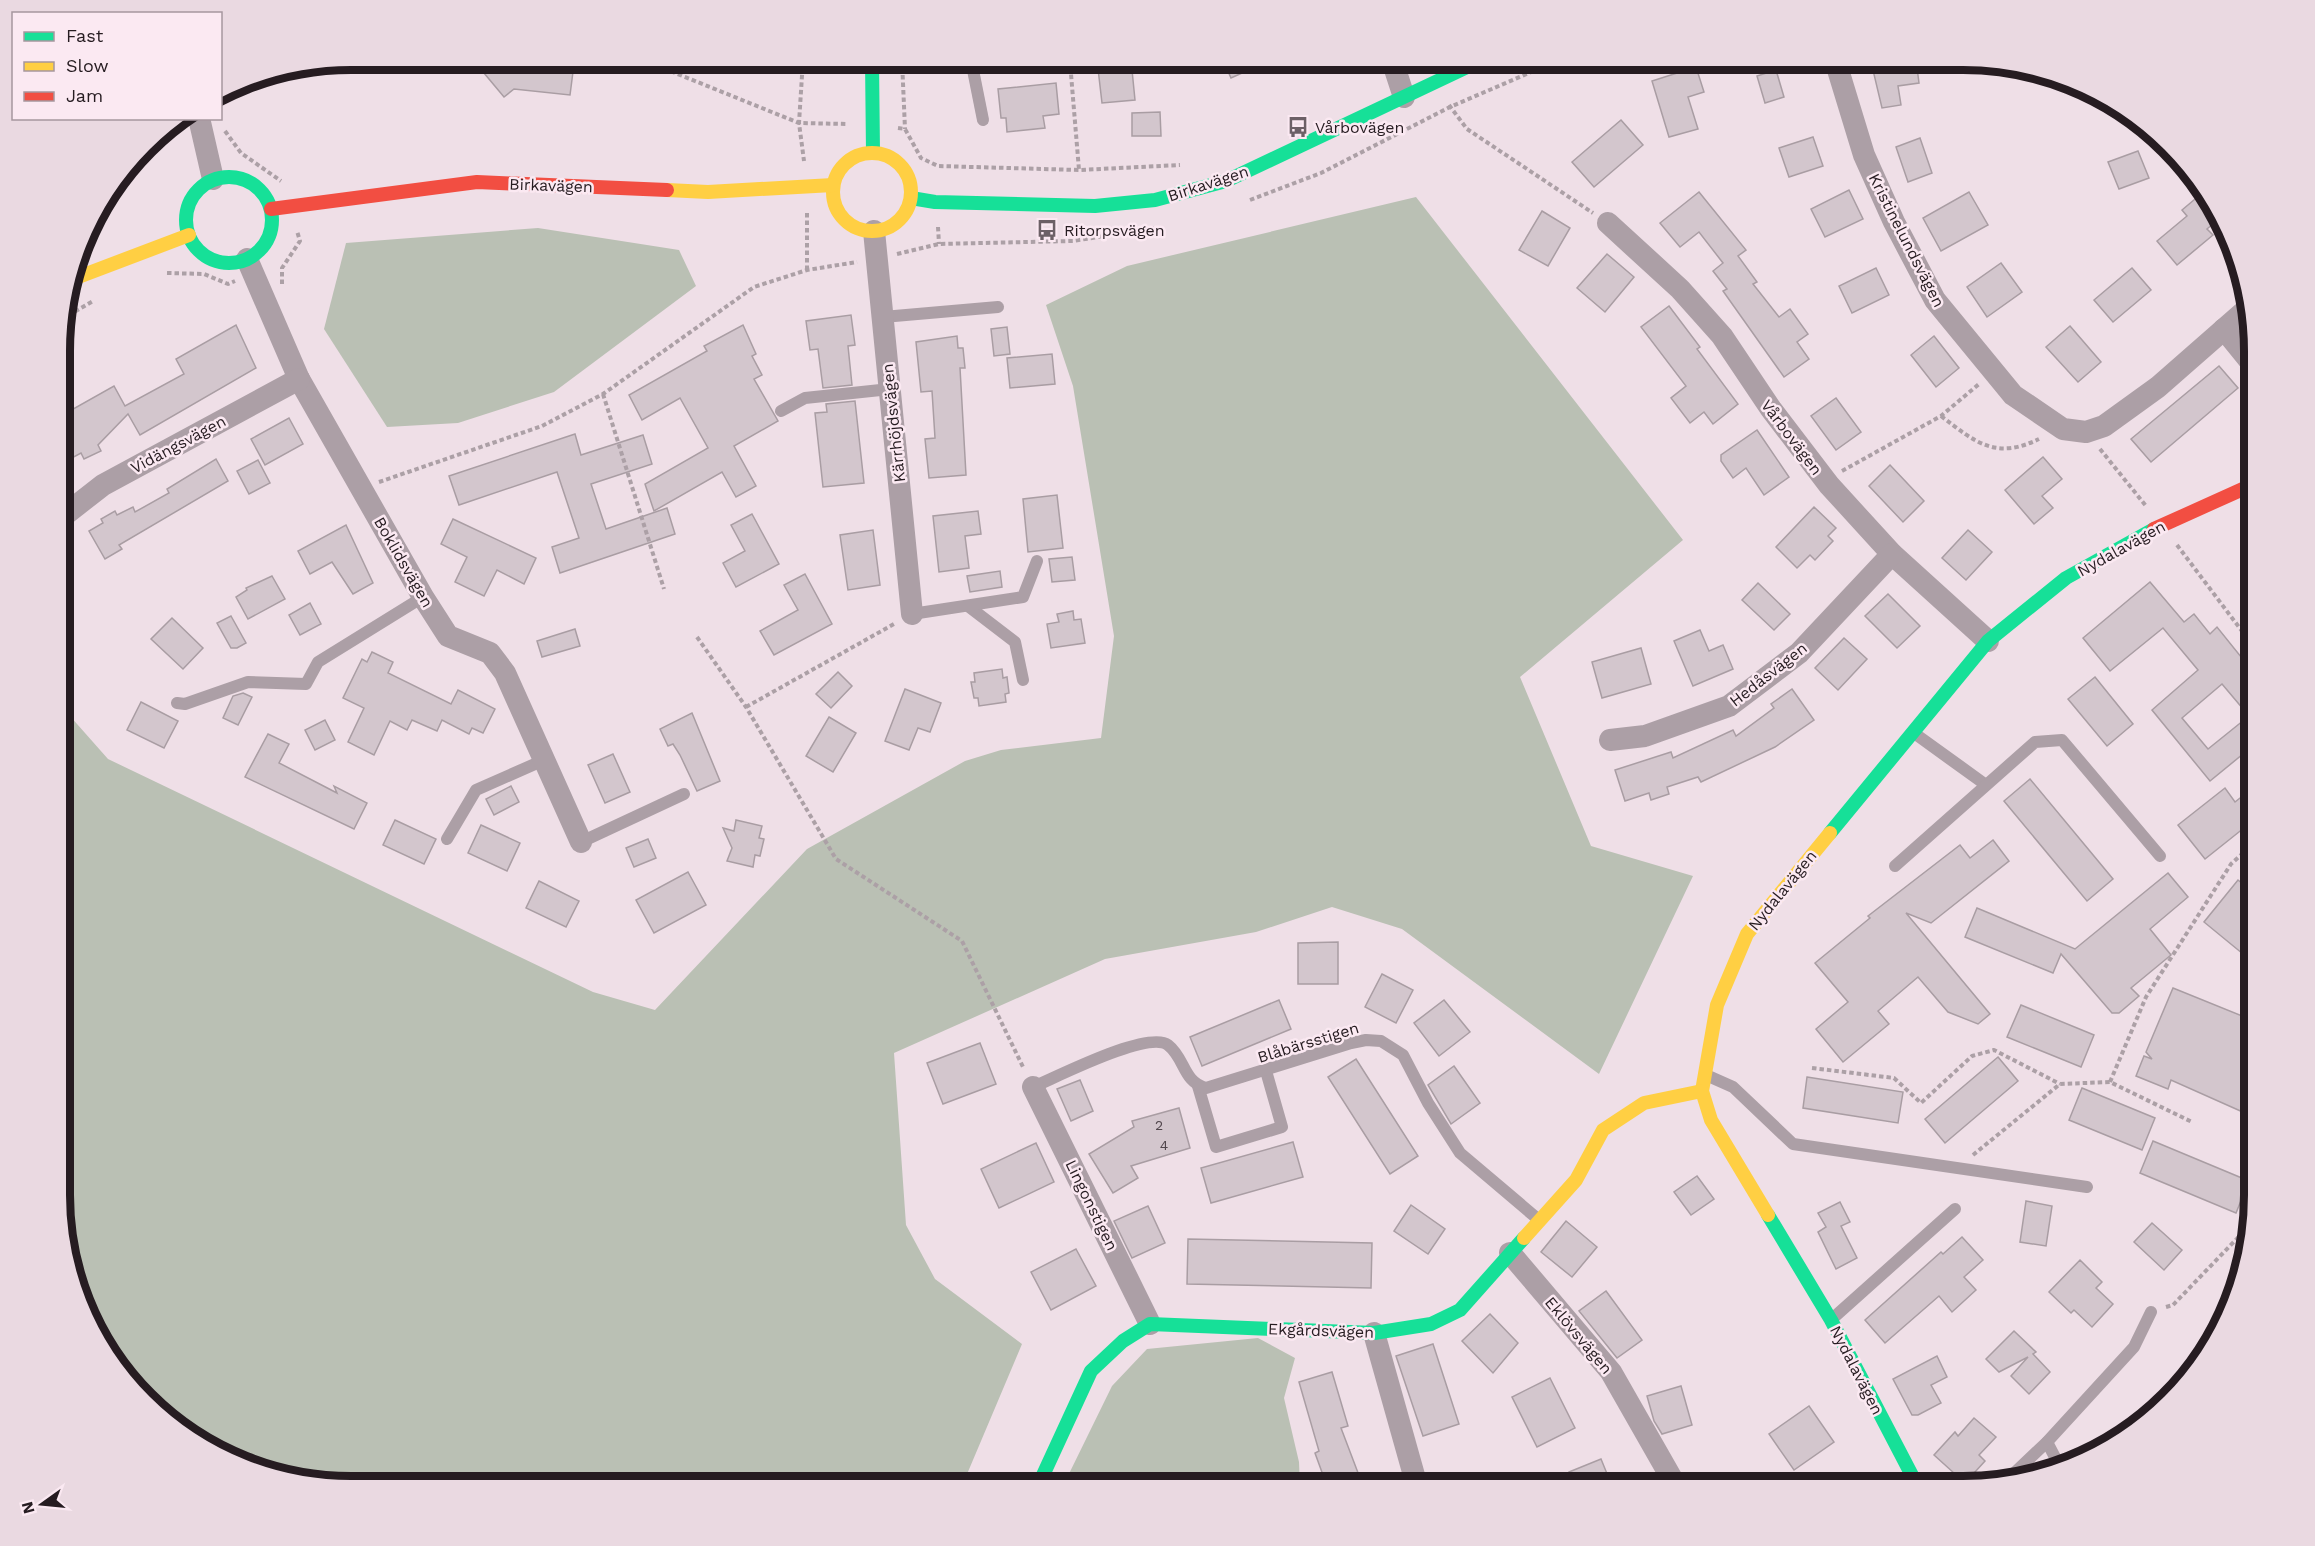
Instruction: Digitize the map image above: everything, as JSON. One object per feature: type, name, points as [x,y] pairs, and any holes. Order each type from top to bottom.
[{"type":"street","points":[[873,70],[873,153]]},
{"type":"street","points":[[1395,70],[1404,97]]},
{"type":"street","name":"Birkavägen","points":[[910,198],[935,202],[1095,206],[1155,200],[1226,181],[1288,154],[1461,70]]},
{"type":"street","name":"Kristinelundsvägen","points":[[1837,70],[1864,155],[1894,222],[1935,300],[2013,395],[2063,429],[2086,432],[2104,426],[2158,387],[2242,314]]},
{"type":"street","points":[[199,120],[213,179]]},
{"type":"street","points":[[873,153],[887,156],[902,166],[910,182],[910,198],[901,219],[889,227],[874,231],[858,228],[846,221],[835,206],[833,185],[836,176],[847,162],[854,157],[873,153]]},
{"type":"street","points":[[230,176],[246,180],[262,192],[271,209],[272,226],[268,238],[251,266],[213,260],[200,252],[189,235],[186,224],[189,203],[203,185],[213,179],[230,176]]},
{"type":"street","name":"Birkavägen","points":[[271,209],[477,182],[708,192],[833,185]]},
{"type":"street","name":"Vårbovägen","points":[[1608,223],[1680,289],[1722,336],[1770,409],[1826,480],[1892,554],[1988,641]]},
{"type":"street","name":"Kärrhöjdsvägen","points":[[874,231],[912,614]]},
{"type":"street","points":[[81,276],[189,235]]},
{"type":"street","name":"Boklidsvägen","points":[[251,266],[299,379],[423,597],[448,636],[490,653],[506,673],[581,842]]},
{"type":"street","points":[[2224,329],[2244,354]]},
{"type":"street","name":"Vidängsvägen","points":[[70,511],[103,484],[299,379]]},
{"type":"street","name":"Nydalavägen","points":[[1912,1476],[1831,1320],[1711,1120],[1702,1091],[1717,1005],[1747,934],[1911,731],[1988,641],[2066,578],[2161,525],[2244,488]]},
{"type":"street","name":"Hedåsvägen","points":[[1610,740],[1645,736],[1729,706],[1799,653],[1892,554]]},
{"type":"street","name":"Lingonstigen","points":[[1034,1087],[1150,1324]]},
{"type":"street","name":"Ekgårdsvägen","points":[[1150,1324],[1374,1333],[1431,1324],[1460,1310],[1576,1180],[1603,1130],[1644,1103],[1702,1091]]},
{"type":"street","name":"Eklövsvägen","points":[[1510,1253],[1611,1372],[1671,1476]]},
{"type":"street","points":[[1043,1476],[1091,1371],[1124,1341],[1150,1324]]},
{"type":"street","points":[[1374,1333],[1414,1476]]},
{"type":"lane","points":[[973,70],[983,120]]},
{"type":"lane","points":[[883,317],[998,307]]},
{"type":"lane","points":[[781,411],[805,398],[890,389]]},
{"type":"lane","points":[[912,614],[1023,597],[1037,561]]},
{"type":"lane","points":[[177,703],[185,704],[248,682],[306,684],[318,662],[423,597]]},
{"type":"lane","points":[[968,606],[1015,642],[1023,680]]},
{"type":"lane","points":[[1911,731],[1986,785]]},
{"type":"lane","points":[[1895,866],[2035,742],[2062,740],[2160,856]]},
{"type":"lane","points":[[447,840],[476,790],[544,760]]},
{"type":"lane","points":[[581,842],[684,794]]},
{"type":"lane","points":[[1034,1087],[1118,1051],[1156,1040],[1167,1044],[1188,1078],[1198,1086],[1216,1147],[1282,1128],[1266,1071]]},
{"type":"lane","name":"Blåbärsstigen","points":[[1198,1086],[1214,1087],[1366,1040],[1381,1041],[1403,1054],[1428,1103],[1460,1153],[1539,1221]]},
{"type":"lane","points":[[1706,1075],[1733,1087],[1793,1144],[2087,1187]]},
{"type":"lane","points":[[1831,1320],[1955,1209]]},
{"type":"lane","points":[[2017,1470],[2047,1442],[2134,1347],[2151,1312]]},
{"type":"lane","points":[[2047,1442],[2057,1460]]},
{"type":"path","points":[[667,70],[798,123],[873,124],[905,129]]},
{"type":"path","points":[[802,70],[798,123],[807,187],[807,270]]},
{"type":"path","points":[[902,70],[905,129],[921,158],[938,166],[1079,170],[1188,164]]},
{"type":"path","points":[[1072,70],[1079,170]]},
{"type":"path","points":[[1450,107],[1536,70]]},
{"type":"path","points":[[1438,81],[1450,107],[1467,129],[1608,223]]},
{"type":"path","points":[[374,484],[542,426],[603,393],[754,286],[807,270],[878,259]]},
{"type":"path","points":[[157,277],[168,273],[204,274],[228,284],[251,266],[282,268]]},
{"type":"path","points":[[73,313],[101,297]]},
{"type":"path","points":[[1826,480],[1941,416],[1994,372]]},
{"type":"path","points":[[603,393],[664,589]]},
{"type":"path","points":[[1941,416],[1976,443],[2013,450],[2039,439],[2056,424]]},
{"type":"path","points":[[746,707],[912,614]]},
{"type":"path","points":[[698,637],[746,707],[836,859],[962,941],[1034,1087]]},
{"type":"path","points":[[2110,1082],[2146,997],[2231,864],[2244,852]]},
{"type":"path","points":[[1812,1068],[1894,1078],[1921,1103],[1972,1056],[1994,1050],[2060,1084],[2110,1082],[2192,1122]]},
{"type":"path","points":[[1957,1168],[2060,1084]]},
{"type":"path","points":[[2151,1312],[2173,1305],[2242,1234]]},
{"type":"shaded area","points":[[1416,197],[1683,540],[1520,677],[1591,846],[1693,876],[1599,1074],[1402,929],[1332,907],[1256,932],[1105,959],[894,1053],[906,1225],[935,1279],[1022,1344],[966,1476],[333,1475],[279,1466],[227,1447],[195,1428],[166,1406],[129,1366],[99,1319],[85,1285],[73,1231],[70,1194],[70,716],[108,759],[593,992],[655,1010],[807,849],[965,761],[1001,750],[1101,738],[1114,636],[1073,386],[1046,305],[1127,266]]},
{"type":"shaded area","points":[[538,228],[679,250],[696,286],[554,392],[458,423],[387,427],[324,329],[346,243]]},
{"type":"shaded area","points":[[1258,1338],[1295,1358],[1284,1398],[1299,1462],[1300,1476],[1068,1476],[1112,1386],[1147,1349]]},
{"type":"building","points":[[488,70],[573,70],[570,95],[514,89],[504,97],[484,73]]},
{"type":"building","points":[[1098,70],[1132,70],[1135,100],[1102,103]]},
{"type":"building","points":[[1227,70],[1249,70],[1231,78]]},
{"type":"building","points":[[1687,70],[1697,70],[1704,92],[1688,97],[1698,129],[1669,137],[1652,81]]},
{"type":"building","points":[[1776,70],[1784,97],[1765,103],[1757,76]]},
{"type":"building","points":[[1873,70],[1917,70],[1919,83],[1898,86],[1901,105],[1882,108]]},
{"type":"building","points":[[1056,83],[1059,114],[1043,116],[1045,128],[1007,132],[1006,118],[1001,118],[998,89]]},
{"type":"building","points":[[1160,112],[1161,136],[1132,136],[1132,113]]},
{"type":"building","points":[[1621,120],[1643,145],[1594,187],[1572,162]]},
{"type":"building","points":[[1813,137],[1823,166],[1789,177],[1779,148]]},
{"type":"building","points":[[1920,138],[1932,173],[1908,182],[1896,147]]},
{"type":"building","points":[[2138,151],[2149,178],[2119,189],[2108,162]]},
{"type":"building","points":[[1849,190],[1863,219],[1825,237],[1811,209]]},
{"type":"building","points":[[1699,192],[1746,250],[1738,256],[1757,282],[1753,284],[1779,317],[1790,309],[1808,334],[1797,342],[1809,359],[1784,377],[1723,291],[1727,289],[1713,271],[1723,263],[1699,232],[1680,247],[1660,223]]},
{"type":"building","points":[[1969,192],[1988,225],[1941,251],[1923,218]]},
{"type":"building","points":[[2198,197],[2214,223],[2207,229],[2213,235],[2177,265],[2157,241],[2187,216],[2182,210]]},
{"type":"building","points":[[1542,211],[1570,228],[1548,266],[1519,250]]},
{"type":"building","points":[[1607,254],[1634,277],[1605,312],[1577,288]]},
{"type":"building","points":[[2001,263],[2022,292],[1987,317],[1967,287]]},
{"type":"building","points":[[1876,268],[1889,295],[1852,313],[1839,286]]},
{"type":"building","points":[[2132,268],[2151,290],[2113,322],[2094,300]]},
{"type":"building","points":[[1669,306],[1700,347],[1697,349],[1738,404],[1713,424],[1704,412],[1690,423],[1671,398],[1686,386],[1641,327]]},
{"type":"building","points":[[851,315],[855,345],[848,346],[852,385],[823,388],[818,349],[810,350],[806,321]]},
{"type":"building","points":[[236,325],[256,368],[140,435],[128,414],[98,445],[101,451],[84,459],[81,453],[70,459],[70,424],[72,423],[70,411],[114,386],[125,406],[184,374],[176,359]]},
{"type":"building","points":[[743,325],[756,354],[752,356],[762,375],[754,379],[778,421],[734,446],[756,486],[736,497],[722,472],[654,511],[645,484],[708,448],[680,398],[642,420],[629,395],[707,351],[704,346]]},
{"type":"building","points":[[2070,326],[2101,362],[2078,382],[2046,347]]},
{"type":"building","points":[[1007,327],[1010,354],[994,356],[991,329]]},
{"type":"building","points":[[957,336],[958,348],[963,348],[965,368],[960,368],[966,475],[929,478],[925,439],[935,438],[932,391],[921,392],[916,342]]},
{"type":"building","points":[[1934,336],[1959,368],[1936,387],[1911,355]]},
{"type":"building","points":[[1052,354],[1055,384],[1010,388],[1007,358]]},
{"type":"building","points":[[2219,366],[2238,388],[2151,462],[2131,439]]},
{"type":"building","points":[[1836,398],[1861,432],[1836,450],[1811,416]]},
{"type":"building","points":[[855,401],[864,483],[823,487],[815,413],[827,412],[826,404]]},
{"type":"building","points":[[289,418],[303,444],[265,465],[251,439]]},
{"type":"building","points":[[1757,430],[1789,477],[1764,495],[1746,468],[1733,478],[1721,461],[1721,455]]},
{"type":"building","points":[[575,434],[581,455],[643,435],[652,464],[591,484],[606,529],[667,508],[675,534],[560,573],[552,547],[579,538],[557,472],[459,505],[449,476]]},
{"type":"building","points":[[2043,457],[2062,479],[2042,496],[2053,508],[2034,524],[2005,490]]},
{"type":"building","points":[[216,459],[228,481],[119,545],[122,549],[105,559],[89,531],[103,523],[101,519],[115,511],[117,515],[133,507],[135,512],[169,493],[167,489]]},
{"type":"building","points":[[258,460],[270,483],[249,494],[237,471]]},
{"type":"building","points":[[1890,465],[1924,501],[1903,522],[1869,486]]},
{"type":"building","points":[[1057,495],[1063,548],[1028,552],[1023,499]]},
{"type":"building","points":[[1814,507],[1836,528],[1828,536],[1833,541],[1815,560],[1810,555],[1797,568],[1776,547]]},
{"type":"building","points":[[978,511],[981,534],[965,536],[969,568],[939,572],[933,516]]},
{"type":"building","points":[[752,514],[779,564],[736,587],[723,563],[745,551],[731,525]]},
{"type":"building","points":[[453,519],[536,558],[524,584],[497,570],[484,596],[455,582],[467,557],[441,544]]},
{"type":"building","points":[[346,525],[373,583],[353,594],[332,562],[310,574],[298,551]]},
{"type":"building","points":[[873,530],[880,585],[848,590],[840,535]]},
{"type":"building","points":[[1968,530],[1992,552],[1966,580],[1942,558]]},
{"type":"building","points":[[1072,557],[1075,580],[1052,582],[1049,559]]},
{"type":"building","points":[[1000,571],[1002,587],[970,592],[967,576]]},
{"type":"building","points":[[805,574],[832,624],[774,655],[760,631],[798,610],[784,585]]},
{"type":"building","points":[[272,576],[285,599],[248,619],[236,597],[247,590],[246,588]]},
{"type":"building","points":[[2150,582],[2184,622],[2194,614],[2210,634],[2217,627],[2244,661],[2244,710],[2222,684],[2182,718],[2208,749],[2244,720],[2244,753],[2210,781],[2152,710],[2198,670],[2163,628],[2110,671],[2083,638]]},
{"type":"building","points":[[1758,583],[1790,614],[1774,630],[1742,600]]},
{"type":"building","points":[[1888,594],[1920,626],[1897,648],[1865,616]]},
{"type":"building","points":[[310,603],[321,624],[300,635],[289,615]]},
{"type":"building","points":[[1073,611],[1074,620],[1081,619],[1085,643],[1051,648],[1047,624],[1059,622],[1057,614]]},
{"type":"building","points":[[231,616],[246,643],[237,648],[231,648],[217,623]]},
{"type":"building","points":[[172,618],[203,648],[183,669],[151,639]]},
{"type":"building","points":[[575,629],[580,646],[542,657],[537,641]]},
{"type":"building","points":[[1700,630],[1709,651],[1723,645],[1733,669],[1693,686],[1674,641]]},
{"type":"building","points":[[1844,638],[1867,659],[1838,690],[1815,668]]},
{"type":"building","points":[[1641,648],[1651,684],[1602,698],[1592,662]]},
{"type":"building","points":[[372,652],[393,662],[388,673],[451,704],[458,690],[495,709],[483,733],[472,728],[469,734],[442,720],[437,731],[412,720],[407,730],[390,721],[374,755],[348,742],[364,708],[343,698],[362,659],[367,662]]},
{"type":"building","points":[[1002,669],[1003,678],[1007,677],[1009,693],[1005,694],[1006,702],[979,706],[978,698],[974,698],[971,682],[975,682],[974,673]]},
{"type":"building","points":[[838,672],[852,686],[831,708],[816,694]]},
{"type":"building","points":[[2095,677],[2133,724],[2107,746],[2068,699]]},
{"type":"building","points":[[905,689],[941,703],[930,732],[918,728],[909,750],[885,741]]},
{"type":"building","points":[[1792,689],[1814,720],[1775,747],[1701,782],[1698,777],[1667,787],[1669,794],[1651,800],[1649,793],[1625,801],[1615,770],[1671,752],[1673,758],[1733,730],[1736,736],[1774,708],[1771,704]]},
{"type":"building","points":[[243,693],[252,697],[238,725],[223,718],[233,696]]},
{"type":"building","points":[[141,702],[178,721],[164,748],[127,730]]},
{"type":"building","points":[[692,713],[720,781],[697,791],[680,755],[673,744],[668,746],[660,729]]},
{"type":"building","points":[[829,717],[856,733],[833,772],[806,756]]},
{"type":"building","points":[[325,720],[335,740],[315,750],[305,730]]},
{"type":"building","points":[[268,734],[289,744],[279,763],[337,793],[334,786],[367,803],[354,829],[245,777]]},
{"type":"building","points":[[613,754],[630,792],[605,803],[588,765]]},
{"type":"building","points":[[2030,779],[2113,879],[2087,901],[2004,801]]},
{"type":"building","points":[[511,786],[519,802],[494,815],[486,799]]},
{"type":"building","points":[[2225,788],[2235,802],[2244,795],[2244,828],[2205,859],[2178,825]]},
{"type":"building","points":[[395,820],[436,839],[424,864],[383,845]]},
{"type":"building","points":[[736,820],[762,826],[759,838],[764,839],[760,856],[755,855],[753,867],[727,861],[732,848],[723,828],[734,831]]},
{"type":"building","points":[[481,825],[520,843],[507,871],[468,853]]},
{"type":"building","points":[[648,839],[656,858],[634,867],[626,848]]},
{"type":"building","points":[[1993,840],[2009,861],[1931,923],[1906,913],[1990,1014],[1978,1024],[1948,1012],[1918,977],[1878,1011],[1889,1024],[1843,1062],[1816,1029],[1848,1002],[1815,963],[1870,918],[1868,916],[1960,845],[1970,858]]},
{"type":"building","points":[[688,872],[706,905],[654,933],[636,900]]},
{"type":"building","points":[[2168,873],[2188,897],[2150,929],[2171,955],[2131,988],[2139,996],[2119,1013],[2112,1013],[2061,954],[2053,973],[1965,937],[1977,908],[2075,949]]},
{"type":"building","points":[[2238,880],[2244,885],[2244,955],[2204,922]]},
{"type":"building","points":[[539,881],[579,901],[566,927],[526,908]]},
{"type":"building","points":[[1338,942],[1338,984],[1298,984],[1298,943]]},
{"type":"building","points":[[1382,974],[1413,990],[1396,1023],[1365,1007]]},
{"type":"building","points":[[2173,988],[2244,1017],[2244,1039],[2241,1046],[2244,1047],[2244,1113],[2171,1080],[2168,1089],[2136,1076],[2144,1056],[2152,1059],[2146,1052]]},
{"type":"building","points":[[1279,1000],[1291,1029],[1202,1066],[1190,1037]]},
{"type":"building","points":[[1444,1000],[1470,1032],[1439,1056],[1414,1023]]},
{"type":"building","points":[[2021,1005],[2094,1035],[2081,1067],[2007,1037]]},
{"type":"building","points":[[980,1043],[996,1084],[943,1104],[927,1063]]},
{"type":"building","points":[[1998,1057],[2018,1081],[1945,1143],[1925,1119]]},
{"type":"building","points":[[1356,1059],[1418,1156],[1390,1174],[1328,1077]]},
{"type":"building","points":[[1454,1066],[1480,1103],[1451,1124],[1428,1085]]},
{"type":"building","points":[[1807,1077],[1903,1092],[1898,1123],[1803,1108]]},
{"type":"building","points":[[1080,1080],[1093,1111],[1071,1121],[1057,1089]]},
{"type":"building","points":[[2082,1088],[2155,1118],[2142,1150],[2069,1120]]},
{"type":"building","points":[[1179,1108],[1190,1148],[1131,1166],[1138,1178],[1113,1193],[1089,1154],[1134,1127],[1132,1121]]},
{"type":"building","points":[[2153,1141],[2244,1179],[2244,1193],[2236,1213],[2140,1173]]},
{"type":"building","points":[[1293,1142],[1303,1177],[1211,1203],[1201,1168]]},
{"type":"building","points":[[1036,1143],[1054,1182],[999,1208],[981,1169]]},
{"type":"building","points":[[1697,1176],[1714,1199],[1691,1215],[1674,1192]]},
{"type":"building","points":[[2026,1201],[2052,1206],[2046,1246],[2020,1242]]},
{"type":"building","points":[[1840,1202],[1850,1222],[1841,1226],[1857,1258],[1836,1269],[1818,1232],[1826,1227],[1818,1213]]},
{"type":"building","points":[[1411,1205],[1445,1229],[1428,1254],[1394,1231]]},
{"type":"building","points":[[1148,1206],[1165,1243],[1132,1258],[1114,1221]]},
{"type":"building","points":[[1566,1221],[1597,1247],[1572,1277],[1541,1252]]},
{"type":"building","points":[[2152,1223],[2182,1250],[2164,1270],[2134,1242]]},
{"type":"building","points":[[1962,1237],[1983,1260],[1964,1277],[1976,1290],[1952,1312],[1939,1296],[1885,1343],[1865,1320],[1941,1252],[1943,1254]]},
{"type":"building","points":[[1188,1239],[1372,1243],[1371,1288],[1187,1284]]},
{"type":"building","points":[[1076,1249],[1096,1286],[1051,1310],[1031,1272]]},
{"type":"building","points":[[2080,1260],[2102,1282],[2096,1288],[2113,1304],[2092,1327],[2074,1310],[2071,1313],[2049,1292]]},
{"type":"building","points":[[1606,1291],[1642,1340],[1617,1358],[1579,1311]]},
{"type":"building","points":[[1490,1314],[1518,1343],[1493,1373],[1462,1341]]},
{"type":"building","points":[[2014,1331],[2036,1352],[2033,1354],[2050,1372],[2029,1394],[2011,1376],[2028,1357],[1999,1372],[1986,1359]]},
{"type":"building","points":[[1433,1344],[1459,1424],[1423,1436],[1396,1356]]},
{"type":"building","points":[[1937,1356],[1947,1377],[1931,1385],[1941,1403],[1918,1415],[1912,1415],[1893,1379]]},
{"type":"building","points":[[1332,1372],[1348,1426],[1341,1428],[1359,1476],[1323,1476],[1315,1453],[1319,1451],[1299,1382]]},
{"type":"building","points":[[1550,1378],[1575,1428],[1537,1447],[1512,1397]]},
{"type":"building","points":[[1681,1386],[1692,1425],[1662,1434],[1654,1421],[1647,1396]]},
{"type":"building","points":[[1809,1406],[1834,1442],[1794,1470],[1769,1434]]},
{"type":"building","points":[[1974,1418],[1996,1437],[1979,1455],[1985,1461],[1972,1476],[1957,1476],[1934,1455],[1955,1432],[1958,1436]]},
{"type":"building","points":[[1601,1459],[1608,1476],[1570,1476],[1569,1472]]},
{"type":"traffic: fast","points":[[872,70],[873,153]]},
{"type":"traffic: fast","points":[[911,198],[935,202],[1095,206],[1155,200],[1226,181],[1461,70]]},
{"type":"traffic: fast","points":[[229,177],[253,184],[265,196],[272,220],[265,244],[253,256],[229,263],[205,256],[193,244],[186,220],[193,196],[205,184],[229,177]]},
{"type":"traffic: fast","points":[[1830,833],[1988,641],[2066,578],[2154,529]]},
{"type":"traffic: fast","points":[[1768,1215],[1831,1320],[1912,1476]]},
{"type":"traffic: fast","points":[[1043,1476],[1091,1371],[1123,1341],[1150,1324],[1374,1333],[1431,1324],[1460,1310],[1524,1238]]},
{"type":"traffic: slow","points":[[872,153],[887,156],[900,164],[908,177],[911,192],[908,207],[900,220],[887,228],[872,231],[857,228],[844,220],[836,207],[833,192],[836,177],[844,164],[857,156],[872,153]]},
{"type":"traffic: slow","points":[[667,190],[708,192],[833,185]]},
{"type":"traffic: slow","points":[[81,276],[189,235]]},
{"type":"traffic: slow","points":[[1768,1215],[1711,1120],[1702,1091],[1717,1005],[1747,934],[1830,833]]},
{"type":"traffic: slow","points":[[1524,1238],[1576,1180],[1603,1130],[1644,1103],[1702,1091]]},
{"type":"traffic: jam","points":[[271,209],[477,182],[667,190]]},
{"type":"traffic: jam","points":[[2154,529],[2244,488]]},
{"type":"place","name":"Vårbovägen","points":[[1298,127]]},
{"type":"place","name":"Ritorpsvägen","points":[[1047,230]]}]
